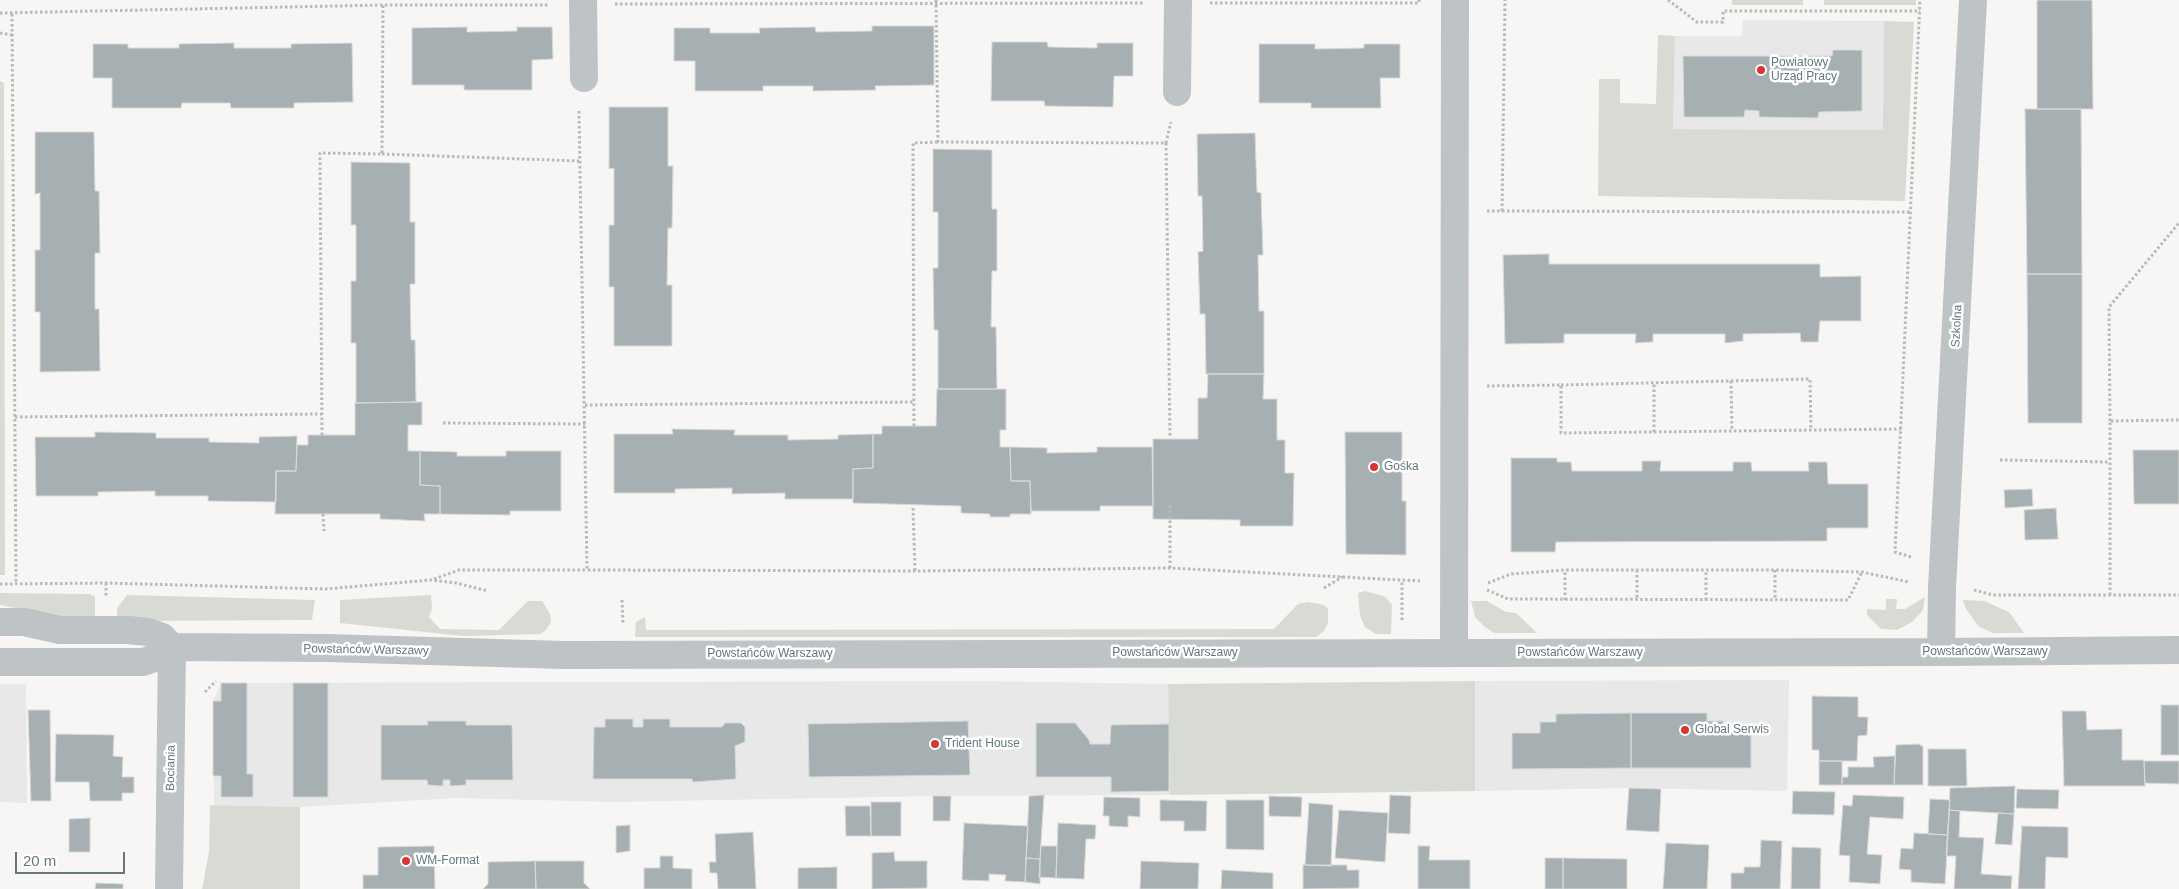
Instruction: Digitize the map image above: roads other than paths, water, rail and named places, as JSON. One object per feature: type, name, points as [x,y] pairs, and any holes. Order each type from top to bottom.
[{"type":"street","points":[[1454,653],[1455,0]]},
{"type":"street","name":"Szkolna","points":[[1942,652],[1942,588],[1973,0]]},
{"type":"street","points":[[1177,92],[1178,1]]},
{"type":"street","points":[[583,2],[584,78]]},
{"type":"street","points":[[0,622],[24,622],[60,630],[128,630],[148,632],[162,637],[172,647],[152,659],[142,662],[0,662]]},
{"type":"street","name":"Powstańców Warszawy","points":[[172,647],[317,648],[564,654],[2179,650]]},
{"type":"street","name":"Bociania","points":[[169,889],[172,647]]},
{"type":"place","name":"Powiatowy Urząd Pracy","points":[[1761,70]]},
{"type":"place","name":"Gośka","points":[[1374,467]]},
{"type":"place","name":"Global Serwis","points":[[1685,730]]},
{"type":"place","name":"Trident House","points":[[935,744]]},
{"type":"place","name":"WM-Format","points":[[406,861]]}]
